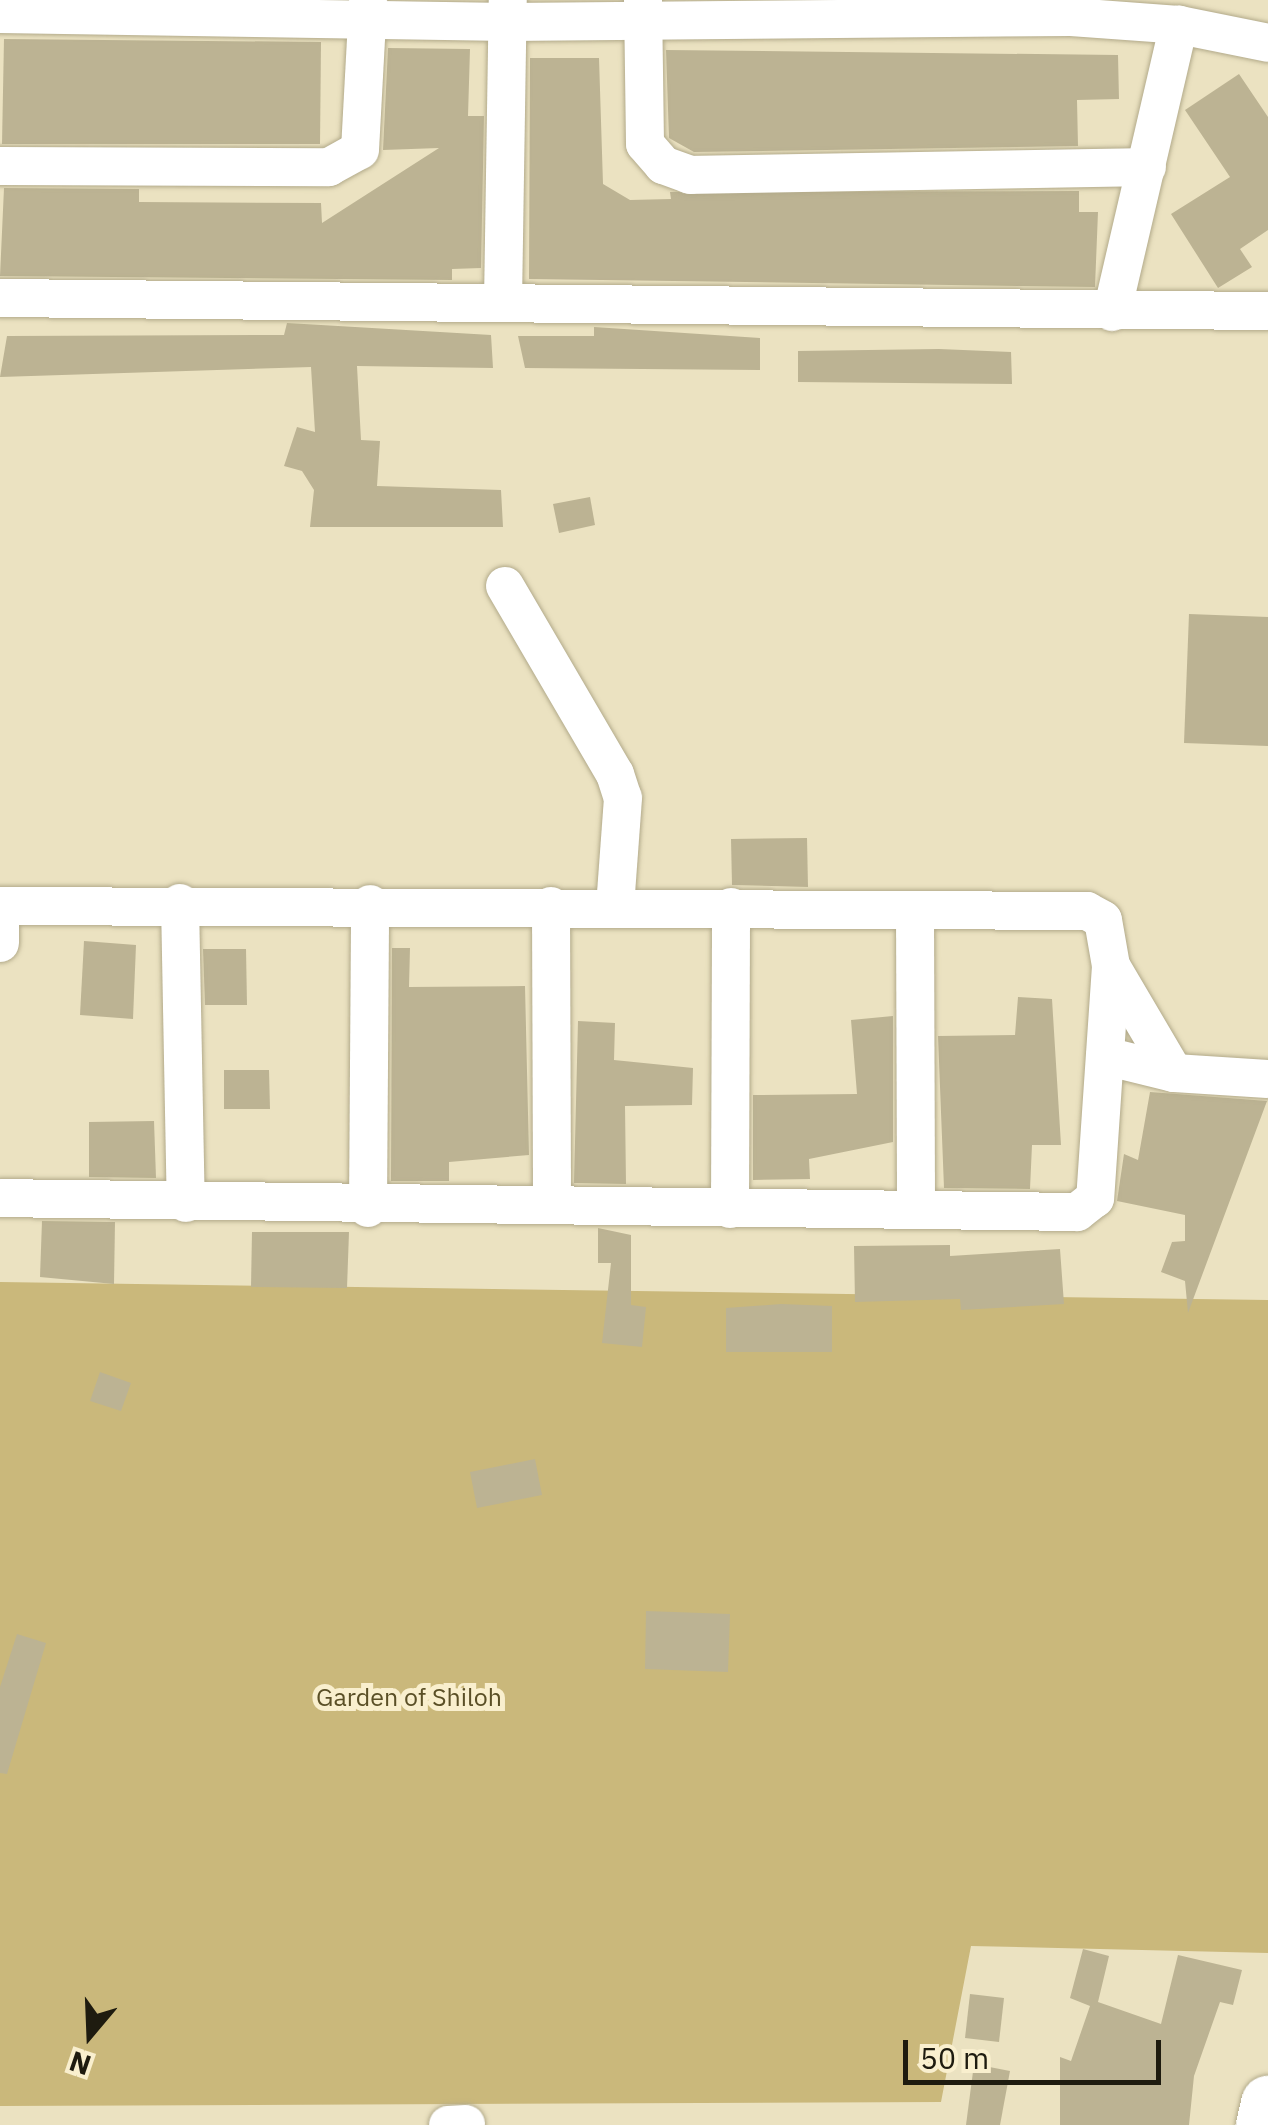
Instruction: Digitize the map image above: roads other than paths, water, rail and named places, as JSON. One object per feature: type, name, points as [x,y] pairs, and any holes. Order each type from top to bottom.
[{"type":"highway","points":[[1263,2125],[1268,2103]]},
{"type":"street","points":[[0,14],[47,8],[916,8],[1178,25],[1268,43]]},
{"type":"street","points":[[643,10],[645,144],[663,165],[690,175],[1147,167]]},
{"type":"street","points":[[0,166],[329,168],[360,150],[368,11]]},
{"type":"street","points":[[503,302],[508,11]]},
{"type":"street","points":[[1112,312],[1178,25]]},
{"type":"street","points":[[0,298],[1268,311]]},
{"type":"street","points":[[505,586],[619,786],[615,906]]},
{"type":"street","points":[[180,902],[186,1203]]},
{"type":"street","points":[[0,943],[0,906],[180,902],[1087,911],[1103,920],[1111,966],[1088,1208],[368,1208],[0,1198]]},
{"type":"street","points":[[368,1208],[370,904]]},
{"type":"street","points":[[551,906],[552,1205]]},
{"type":"street","points":[[730,1209],[731,908]]},
{"type":"street","points":[[916,910],[916,1210]]},
{"type":"street","points":[[1111,966],[1174,1073]]},
{"type":"street","points":[[1105,1056],[1174,1073],[1268,1078]]},
{"type":"street","points":[[448,2125],[466,2124]]},
{"type":"park label","name":"Garden of Shiloh","points":[[409,1697]]}]
